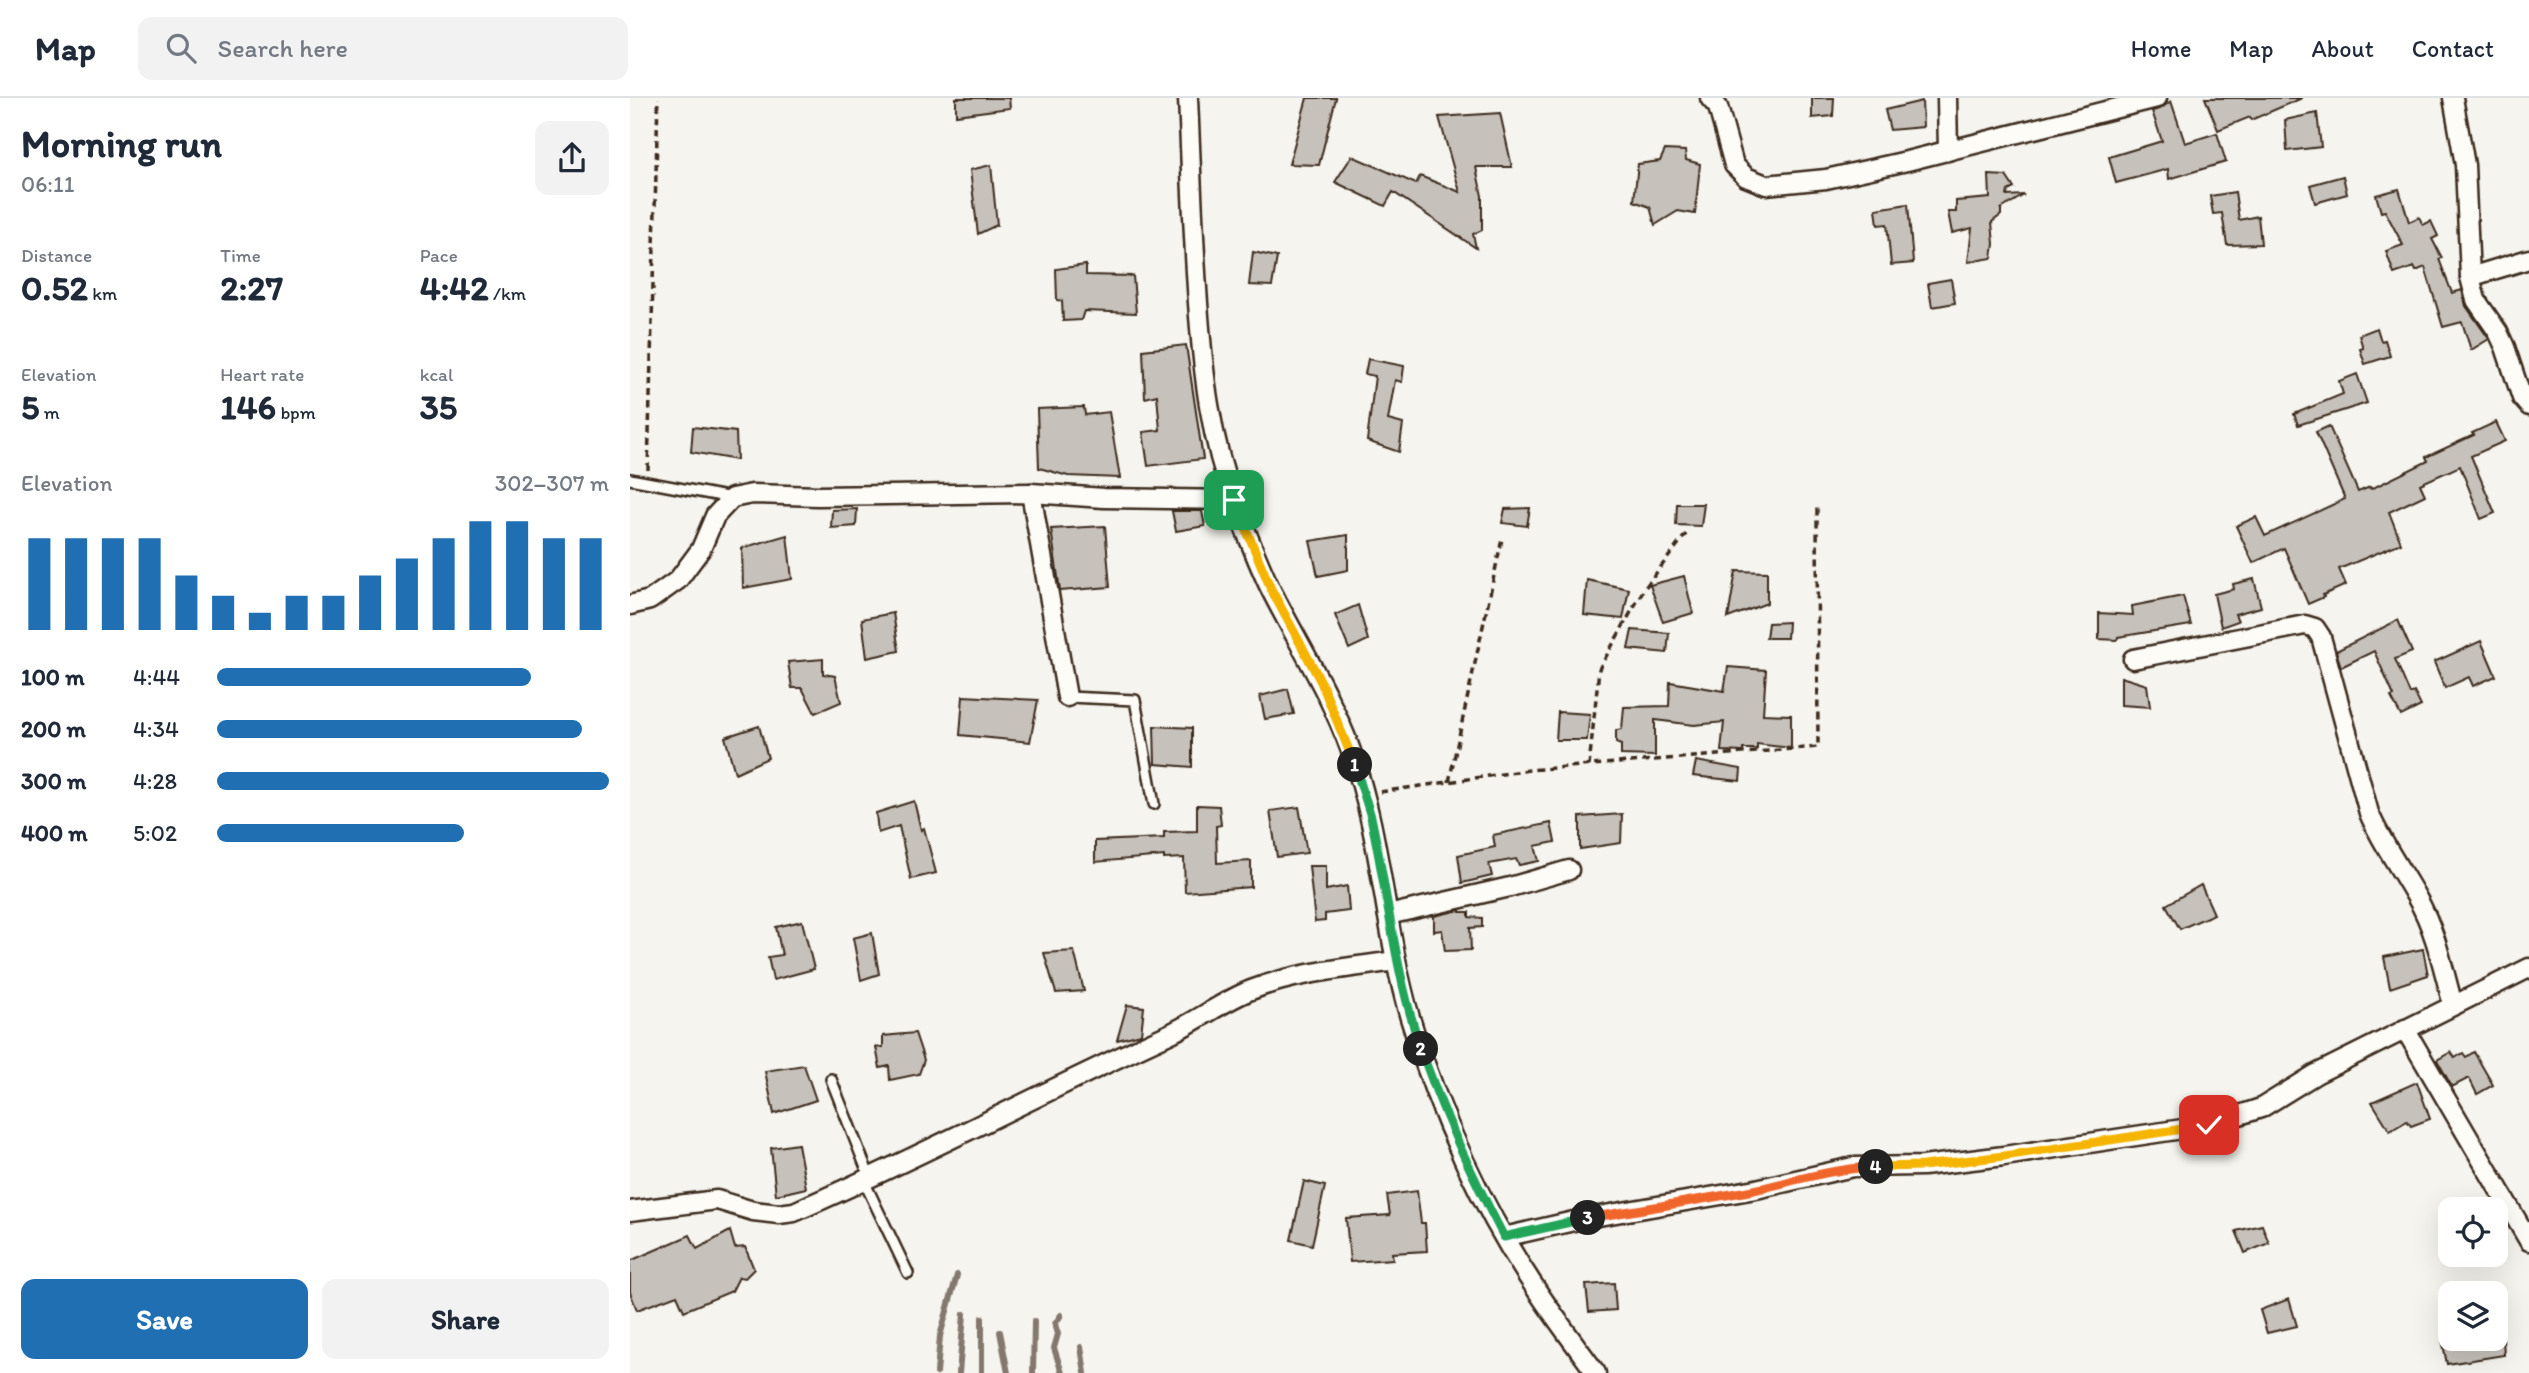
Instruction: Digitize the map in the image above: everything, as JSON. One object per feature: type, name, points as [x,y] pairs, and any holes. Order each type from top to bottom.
[{"type":"street","points":[[1188,98],[1193,239],[1202,358],[1211,425],[1234,500],[1271,589],[1321,682],[1351,751],[1370,817],[1396,961],[1410,1017],[1438,1099],[1504,1237],[1539,1293],[1596,1373]]},
{"type":"street","points":[[1710,98],[1718,107],[1734,165],[1746,177],[1766,185],[1826,179],[2157,98]]},
{"type":"street","points":[[1947,98],[1948,151]]},
{"type":"street","points":[[2453,98],[2465,165],[2468,213],[2466,236],[2470,277],[2476,300],[2498,332],[2522,398],[2529,406]]},
{"type":"street","points":[[2470,277],[2529,259]]},
{"type":"street","points":[[630,605],[650,600],[678,580],[701,549],[715,516],[732,498],[752,494],[818,496],[1031,493],[1104,498],[1234,500]]},
{"type":"street","points":[[1031,493],[1067,697]]},
{"type":"street","points":[[2133,659],[2305,625],[2315,628],[2321,637],[2369,813],[2431,928],[2453,1005]]},
{"type":"street","points":[[1388,915],[1510,887],[1569,870]]},
{"type":"street","points":[[630,1211],[717,1200],[753,1211],[779,1214],[794,1212],[1171,1033],[1251,990],[1323,971],[1396,961]]},
{"type":"street","points":[[1504,1237],[1587,1218],[1756,1189],[1853,1167],[1923,1166],[1991,1158],[2209,1125],[2261,1108],[2316,1074],[2529,968]]},
{"type":"street","points":[[2405,1029],[2529,1241]]},
{"type":"lane","points":[[630,479],[732,498]]},
{"type":"lane","points":[[1067,697],[1135,701],[1154,804]]},
{"type":"lane","points":[[831,1079],[867,1179],[908,1273]]},
{"type":"path","points":[[647,482],[658,98]]},
{"type":"path","points":[[1364,794],[1529,770],[1818,747],[1817,507]]},
{"type":"path","points":[[1590,766],[1599,668],[1644,589],[1686,534]]},
{"type":"path","points":[[1449,782],[1502,538]]},
{"type":"building","points":[[956,98],[1009,98],[1010,108],[956,115]]},
{"type":"building","points":[[1307,98],[1336,98],[1319,165],[1289,164]]},
{"type":"building","points":[[1812,98],[1834,98],[1833,116],[1812,118]]},
{"type":"building","points":[[2205,98],[2302,98],[2251,120],[2250,117],[2218,130]]},
{"type":"building","points":[[1922,101],[1923,127],[1890,130],[1885,110]]},
{"type":"building","points":[[2171,101],[2185,143],[2217,133],[2226,162],[2169,179],[2168,169],[2116,183],[2109,157],[2162,141],[2152,111]]},
{"type":"building","points":[[1500,113],[1512,167],[1476,167],[1482,196],[1482,230],[1473,234],[1476,248],[1393,192],[1385,206],[1335,182],[1352,156],[1416,184],[1420,176],[1460,192],[1439,117]]},
{"type":"building","points":[[2317,113],[2321,147],[2287,151],[2285,120]]},
{"type":"building","points":[[1665,150],[1685,151],[1686,160],[1700,164],[1695,214],[1678,211],[1655,225],[1650,207],[1634,201],[1638,164],[1660,161]]},
{"type":"building","points":[[991,165],[997,225],[978,234],[970,170]]},
{"type":"building","points":[[1989,175],[2006,176],[2014,188],[2008,191],[2007,196],[2024,195],[2001,209],[2001,215],[1992,222],[1992,258],[1968,262],[1972,228],[1952,233],[1948,212],[1956,212],[1956,201],[1990,198]]},
{"type":"building","points":[[2343,176],[2347,194],[2315,203],[2310,185]]},
{"type":"building","points":[[2399,189],[2409,222],[2419,217],[2423,225],[2431,221],[2438,236],[2432,239],[2442,258],[2439,259],[2452,293],[2462,290],[2466,306],[2489,339],[2471,350],[2462,322],[2443,327],[2425,267],[2416,271],[2414,267],[2394,274],[2386,251],[2403,245],[2385,211],[2381,212],[2376,195]]},
{"type":"building","points":[[2235,192],[2239,220],[2258,216],[2261,244],[2227,245],[2222,213],[2213,214],[2210,196]]},
{"type":"building","points":[[1908,204],[1913,263],[1891,265],[1887,224],[1878,225],[1876,209]]},
{"type":"building","points":[[1253,252],[1277,257],[1272,286],[1249,285]]},
{"type":"building","points":[[1086,265],[1086,275],[1133,276],[1136,313],[1084,311],[1081,320],[1063,321],[1062,301],[1057,300],[1056,269]]},
{"type":"building","points":[[1951,279],[1955,303],[1932,307],[1928,283]]},
{"type":"building","points":[[2377,328],[2381,341],[2385,340],[2390,356],[2365,364],[2359,335]]},
{"type":"building","points":[[1186,345],[1203,459],[1148,466],[1143,432],[1160,430],[1157,395],[1145,398],[1143,350]]},
{"type":"building","points":[[1368,359],[1404,366],[1402,382],[1395,380],[1388,420],[1403,424],[1399,452],[1367,441],[1375,376],[1365,374]]},
{"type":"building","points":[[2357,374],[2367,403],[2298,425],[2294,414],[2343,394],[2339,381]]},
{"type":"building","points":[[1084,407],[1085,415],[1109,412],[1120,478],[1068,476],[1039,468],[1037,409]]},
{"type":"building","points":[[2496,422],[2505,441],[2471,456],[2495,513],[2481,519],[2460,466],[2420,484],[2425,495],[2389,512],[2401,543],[2339,569],[2346,585],[2323,595],[2324,597],[2308,604],[2284,548],[2253,563],[2236,526],[2256,517],[2265,536],[2345,499],[2316,432],[2329,426],[2358,492],[2370,487],[2371,489],[2428,461],[2426,457]]},
{"type":"building","points":[[693,427],[736,432],[737,460],[691,452]]},
{"type":"building","points":[[1677,504],[1704,504],[1701,526],[1676,525]]},
{"type":"building","points":[[1530,508],[1527,526],[1502,523],[1505,509]]},
{"type":"building","points":[[857,509],[856,526],[831,528],[832,510]]},
{"type":"building","points":[[1172,511],[1202,511],[1205,526],[1176,531]]},
{"type":"building","points":[[1105,526],[1110,587],[1060,591],[1051,529]]},
{"type":"building","points":[[787,535],[792,579],[743,588],[742,548]]},
{"type":"building","points":[[1348,535],[1348,570],[1318,576],[1310,541]]},
{"type":"building","points":[[1736,571],[1767,572],[1767,603],[1728,618]]},
{"type":"building","points":[[1684,576],[1693,613],[1663,622],[1650,585]]},
{"type":"building","points":[[2254,579],[2261,607],[2235,614],[2238,621],[2221,627],[2214,594],[2234,589],[2233,584]]},
{"type":"building","points":[[1587,580],[1629,589],[1623,619],[1584,615]]},
{"type":"building","points":[[2183,596],[2191,625],[2118,637],[2117,640],[2099,639],[2099,613],[2133,615],[2132,606]]},
{"type":"building","points":[[1358,605],[1368,640],[1349,649],[1335,615]]},
{"type":"building","points":[[893,613],[899,651],[867,658],[862,619]]},
{"type":"building","points":[[2398,620],[2412,652],[2395,659],[2410,694],[2414,692],[2421,706],[2401,716],[2374,651],[2341,667],[2336,651]]},
{"type":"building","points":[[1788,622],[1787,638],[1766,638],[1768,623]]},
{"type":"building","points":[[1632,630],[1669,633],[1667,653],[1628,649]]},
{"type":"building","points":[[2481,641],[2496,676],[2473,686],[2469,677],[2445,688],[2434,662]]},
{"type":"building","points":[[823,659],[823,674],[835,676],[841,702],[815,713],[802,688],[792,688],[788,662]]},
{"type":"building","points":[[1728,667],[1766,670],[1763,714],[1791,715],[1791,748],[1757,744],[1757,749],[1743,749],[1743,752],[1721,751],[1724,722],[1694,725],[1655,720],[1655,756],[1621,755],[1621,745],[1616,743],[1616,730],[1622,729],[1624,707],[1669,706],[1670,682],[1724,691]]},
{"type":"building","points":[[2121,677],[2147,685],[2150,707],[2121,705]]},
{"type":"building","points":[[1288,689],[1294,714],[1265,719],[1260,696]]},
{"type":"building","points":[[963,696],[1038,700],[1030,742],[960,735]]},
{"type":"building","points":[[1558,712],[1590,714],[1587,740],[1556,740]]},
{"type":"building","points":[[759,726],[768,758],[735,773],[725,737]]},
{"type":"building","points":[[1154,726],[1192,728],[1192,767],[1155,764]]},
{"type":"building","points":[[1696,761],[1741,769],[1740,781],[1693,776]]},
{"type":"building","points":[[914,801],[936,873],[911,879],[899,826],[878,833],[876,813]]},
{"type":"building","points":[[1197,805],[1219,806],[1221,825],[1216,826],[1217,863],[1251,861],[1251,887],[1185,892],[1184,858],[1164,859],[1164,856],[1095,862],[1095,841],[1164,838],[1164,832],[1197,831]]},
{"type":"building","points":[[1299,807],[1307,853],[1277,857],[1270,811]]},
{"type":"building","points":[[1622,814],[1621,843],[1580,849],[1580,817]]},
{"type":"building","points":[[1551,823],[1555,842],[1535,846],[1539,861],[1519,865],[1516,859],[1489,864],[1492,876],[1462,883],[1458,855],[1495,847],[1493,835]]},
{"type":"building","points":[[1309,866],[1326,866],[1326,890],[1347,886],[1349,911],[1325,914],[1325,921],[1315,922]]},
{"type":"building","points":[[2201,885],[2214,914],[2180,929],[2166,905]]},
{"type":"building","points":[[1460,910],[1469,912],[1469,917],[1482,918],[1482,927],[1470,928],[1471,950],[1445,951],[1442,930],[1434,931],[1434,916]]},
{"type":"building","points":[[802,921],[814,969],[773,980],[768,957],[782,955],[776,927]]},
{"type":"building","points":[[872,933],[879,974],[861,980],[853,938]]},
{"type":"building","points":[[2423,949],[2428,975],[2390,988],[2384,957]]},
{"type":"building","points":[[1074,951],[1084,991],[1056,993],[1044,953]]},
{"type":"building","points":[[1127,1005],[1144,1007],[1141,1034],[1117,1040]]},
{"type":"building","points":[[915,1033],[924,1060],[919,1074],[890,1080],[889,1066],[880,1068],[876,1047],[883,1047],[883,1036]]},
{"type":"building","points":[[2451,1052],[2455,1058],[2463,1053],[2466,1057],[2474,1052],[2493,1085],[2477,1094],[2469,1078],[2452,1087],[2437,1060]]},
{"type":"building","points":[[804,1065],[816,1100],[774,1114],[765,1071]]},
{"type":"building","points":[[2417,1082],[2430,1119],[2411,1126],[2407,1121],[2390,1131],[2372,1102]]},
{"type":"building","points":[[798,1144],[806,1188],[776,1195],[771,1148]]},
{"type":"building","points":[[1304,1181],[1325,1186],[1312,1245],[1291,1240]]},
{"type":"building","points":[[1417,1191],[1421,1223],[1425,1223],[1427,1251],[1392,1253],[1393,1259],[1350,1262],[1346,1218],[1390,1215],[1387,1195]]},
{"type":"building","points":[[2262,1225],[2269,1243],[2245,1253],[2236,1231]]},
{"type":"building","points":[[730,1231],[735,1248],[745,1247],[754,1269],[745,1278],[739,1277],[732,1291],[684,1311],[677,1295],[637,1310],[630,1292],[630,1261],[690,1235],[697,1249]]},
{"type":"building","points":[[1614,1283],[1616,1310],[1589,1312],[1586,1285]]},
{"type":"building","points":[[2289,1299],[2297,1326],[2267,1333],[2260,1310]]},
{"type":"building","points":[[2444,1351],[2504,1351],[2504,1355],[2447,1364]]},
{"type":"waterway","points":[[937,1373],[940,1336],[957,1275]]},
{"type":"waterway","points":[[959,1373],[964,1314]]},
{"type":"waterway","points":[[1061,1315],[1055,1324],[1058,1334],[1054,1348],[1062,1373]]},
{"type":"waterway","points":[[982,1318],[982,1373]]},
{"type":"waterway","points":[[1033,1373],[1034,1321]]},
{"type":"waterway","points":[[1000,1332],[1008,1373]]},
{"type":"waterway","points":[[1081,1347],[1085,1373]]},
{"type":"route","points":[[1234,500],[1271,589],[1321,682],[1351,751],[1370,817],[1396,961],[1410,1017],[1438,1099],[1504,1237],[1587,1218],[1756,1189],[1853,1167],[1923,1166],[2209,1125]]}]
